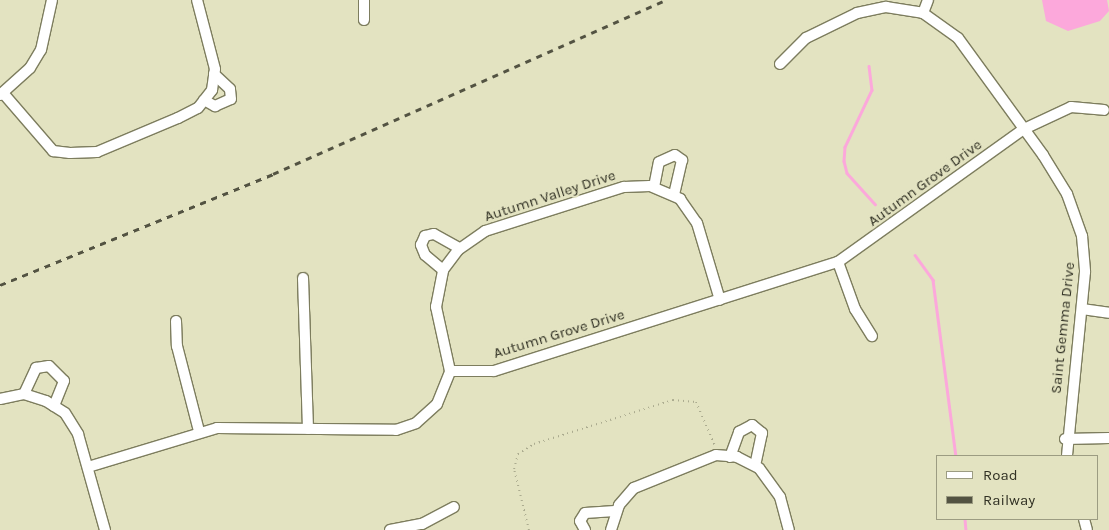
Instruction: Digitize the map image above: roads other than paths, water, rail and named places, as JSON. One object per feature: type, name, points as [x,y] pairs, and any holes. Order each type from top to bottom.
[{"type":"street","points":[[52,0],[41,50],[30,68],[2,94],[53,151],[70,153],[97,152],[178,118],[204,100],[212,90],[214,74],[197,0]]},
{"type":"street","points":[[364,0],[364,20]]},
{"type":"street","points":[[780,64],[806,38],[857,13],[886,7],[923,13],[928,0]]},
{"type":"street","name":"Saint Gemma Drive","points":[[923,13],[958,38],[1024,129],[1067,194],[1078,221],[1085,250],[1082,309],[1066,439],[1067,455]]},
{"type":"street","points":[[204,100],[220,105],[232,99],[230,89],[214,74]]},
{"type":"street","name":"Autumn Grove Drive","points":[[450,371],[494,371],[838,262],[1024,129],[1071,107],[1104,110]]},
{"type":"street","points":[[654,187],[659,162],[676,155],[682,160],[674,196]]},
{"type":"street","name":"Autumn Valley Drive","points":[[450,371],[436,307],[443,270],[459,248],[510,223],[624,187],[654,187],[674,196],[697,223],[720,300]]},
{"type":"street","points":[[443,270],[425,255],[421,245],[425,236],[434,234],[459,248]]},
{"type":"street","points":[[838,262],[855,309],[872,336]]},
{"type":"street","points":[[303,278],[308,429]]},
{"type":"street","points":[[1082,309],[1109,313]]},
{"type":"street","points":[[176,321],[178,346],[199,431]]},
{"type":"street","points":[[24,394],[36,368],[49,366],[64,380],[54,406]]},
{"type":"street","points":[[88,467],[199,431],[396,430],[416,423],[437,404],[450,371]]},
{"type":"street","points":[[0,399],[24,394],[54,406],[65,413],[78,434],[105,530]]},
{"type":"street","points":[[730,457],[739,432],[752,425],[762,433],[755,466]]},
{"type":"street","points":[[1066,439],[1109,438]]},
{"type":"street","points":[[611,530],[615,512],[643,481],[719,455],[755,466],[772,482],[789,530]]},
{"type":"street","points":[[390,530],[422,524],[454,507]]},
{"type":"street","points":[[585,530],[580,521],[585,513],[615,512]]},
{"type":"waterway","points":[[869,66],[872,90],[845,147],[844,161],[847,173],[875,204]]},
{"type":"waterway","points":[[915,255],[933,280],[956,455]]},
{"type":"waterway","points":[[965,520],[966,530]]},
{"type":"railway","points":[[0,285],[273,174],[665,0]]}]
